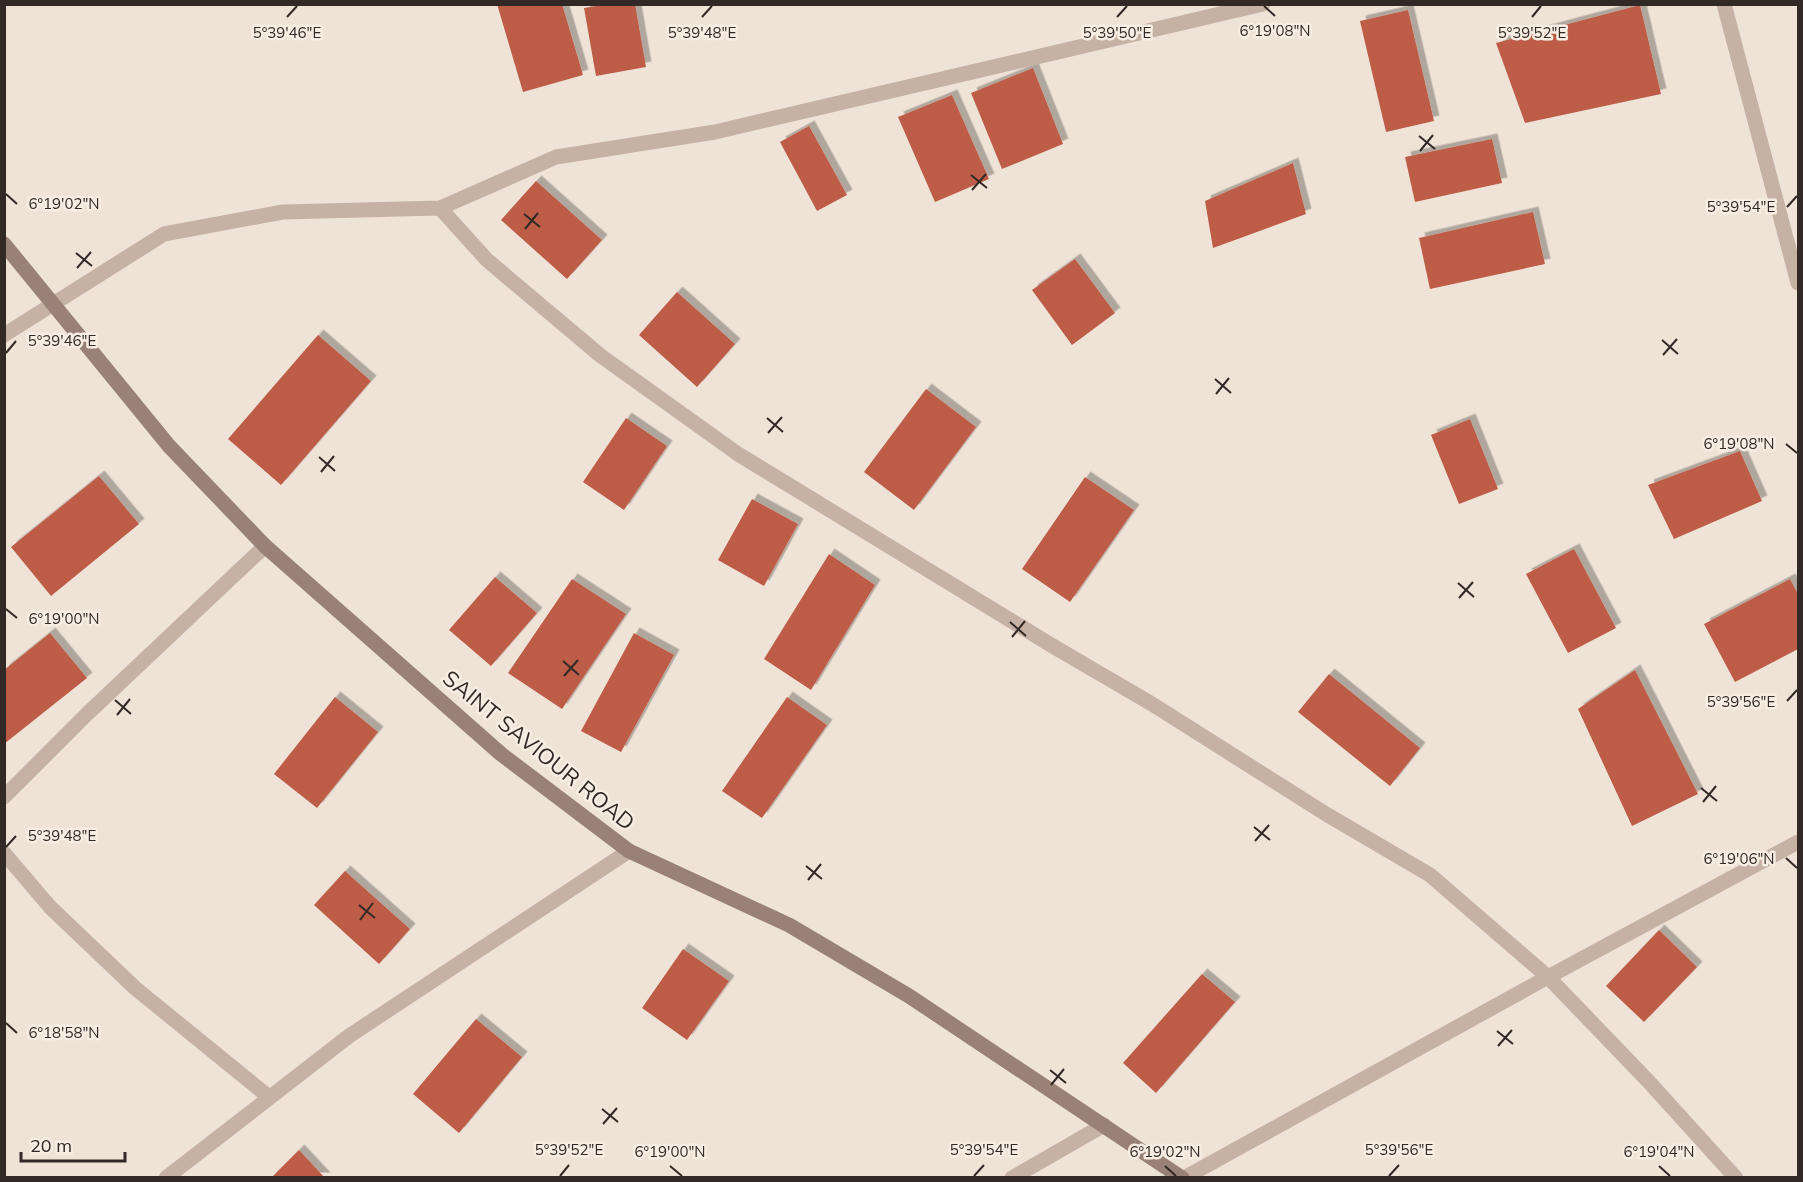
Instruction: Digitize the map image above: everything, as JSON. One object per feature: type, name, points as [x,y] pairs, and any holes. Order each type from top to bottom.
[{"type":"street","points":[[4,334],[164,234],[283,212],[440,208],[556,157],[715,132],[1263,4]]},
{"type":"street","points":[[1724,4],[1798,283]]},
{"type":"street","points":[[440,208],[488,260],[601,356],[738,454],[1152,704],[1326,814],[1430,875],[1548,977],[1649,1082],[1736,1178]]},
{"type":"street","name":"SAINT SAVIOUR ROAD","points":[[4,244],[169,446],[265,546],[501,754],[629,851],[789,925],[909,996],[1183,1178]]},
{"type":"street","points":[[4,797],[79,722],[265,546]]},
{"type":"street","points":[[1183,1178],[1798,842]]},
{"type":"street","points":[[166,1178],[349,1036],[629,851]]},
{"type":"street","points":[[4,853],[50,907],[135,988],[269,1097]]},
{"type":"street","points":[[1012,1178],[1104,1125]]},
{"type":"building","points":[[497,4],[562,4],[583,75],[523,92]]},
{"type":"building","points":[[609,4],[635,4],[646,67],[596,76],[584,8]]},
{"type":"building","points":[[1640,5],[1661,94],[1525,123],[1496,43]]},
{"type":"building","points":[[1408,10],[1434,121],[1386,132],[1360,21]]},
{"type":"building","points":[[1033,68],[1063,144],[1002,169],[971,93]]},
{"type":"building","points":[[952,95],[989,179],[935,202],[898,117]]},
{"type":"building","points":[[809,126],[847,195],[817,211],[780,142]]},
{"type":"building","points":[[1492,139],[1502,183],[1415,202],[1405,157]]},
{"type":"building","points":[[1293,163],[1306,214],[1213,248],[1205,201]]},
{"type":"building","points":[[536,181],[602,240],[567,279],[501,220]]},
{"type":"building","points":[[1533,212],[1545,264],[1430,289],[1419,238]]},
{"type":"building","points":[[1075,259],[1115,313],[1072,345],[1032,290]]},
{"type":"building","points":[[677,292],[735,344],[697,387],[639,335]]},
{"type":"building","points":[[318,335],[371,381],[281,485],[228,439]]},
{"type":"building","points":[[926,389],[976,427],[914,510],[864,472]]},
{"type":"building","points":[[626,418],[667,446],[624,510],[583,482]]},
{"type":"building","points":[[1470,419],[1498,489],[1459,504],[1431,435]]},
{"type":"building","points":[[1740,451],[1762,501],[1674,539],[1648,485]]},
{"type":"building","points":[[99,476],[139,524],[51,596],[11,547]]},
{"type":"building","points":[[1085,477],[1134,510],[1070,602],[1022,569]]},
{"type":"building","points":[[752,499],[798,524],[764,586],[718,560]]},
{"type":"building","points":[[1574,549],[1616,628],[1568,653],[1526,574]]},
{"type":"building","points":[[829,554],[875,585],[811,690],[764,659]]},
{"type":"building","points":[[495,577],[537,613],[491,666],[449,630]]},
{"type":"building","points":[[572,579],[626,614],[562,709],[508,673]]},
{"type":"building","points":[[1790,579],[1798,594],[1798,649],[1735,682],[1704,624]]},
{"type":"building","points":[[50,633],[87,678],[4,744],[4,670]]},
{"type":"building","points":[[634,633],[674,655],[621,752],[581,731]]},
{"type":"building","points":[[1635,670],[1698,794],[1632,826],[1578,709]]},
{"type":"building","points":[[1329,674],[1420,748],[1390,786],[1298,712]]},
{"type":"building","points":[[335,697],[378,732],[317,808],[274,774]]},
{"type":"building","points":[[787,697],[827,725],[762,818],[722,791]]},
{"type":"building","points":[[345,871],[410,929],[379,964],[314,905]]},
{"type":"building","points":[[1659,930],[1697,967],[1644,1022],[1606,986]]},
{"type":"building","points":[[683,949],[729,981],[687,1040],[642,1008]]},
{"type":"building","points":[[1202,974],[1235,1002],[1156,1093],[1123,1063]]},
{"type":"building","points":[[476,1019],[522,1057],[459,1133],[413,1094]]},
{"type":"building","points":[[299,1150],[325,1178],[271,1178]]}]
